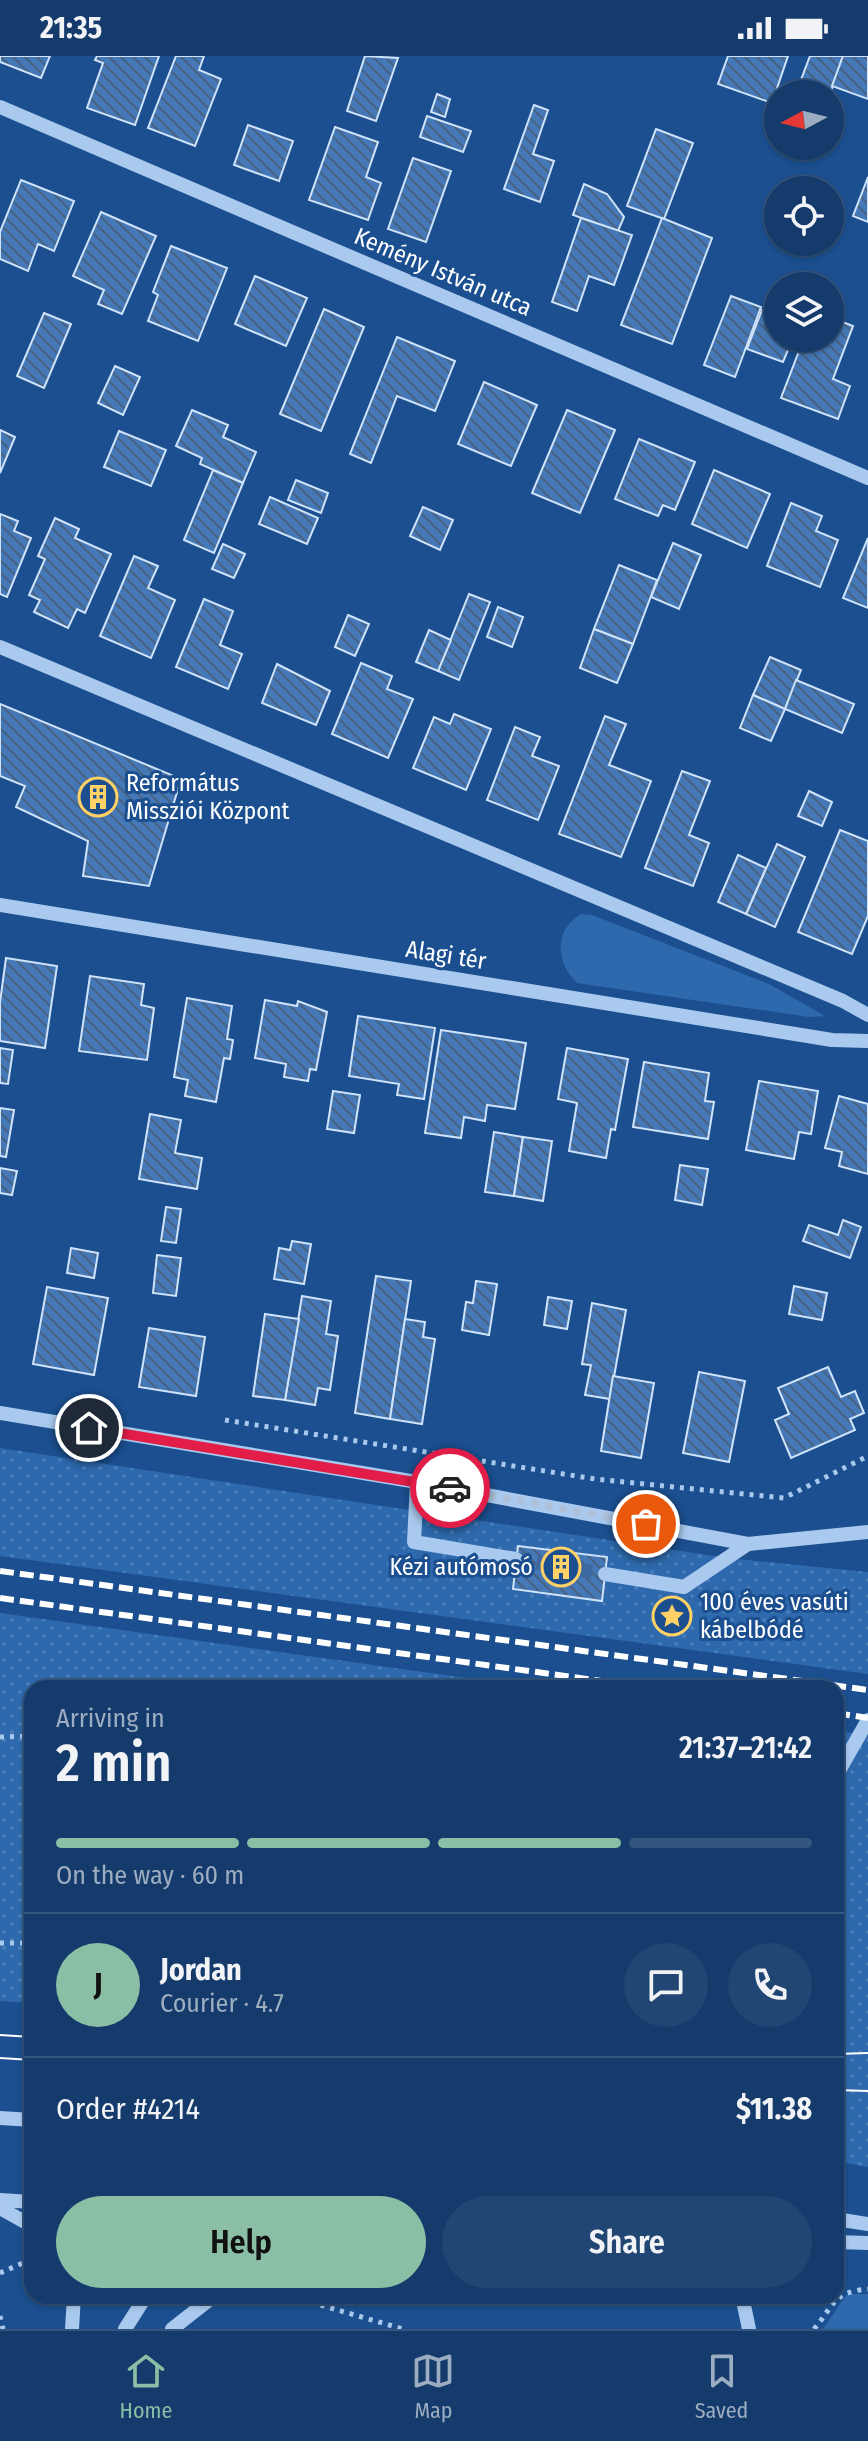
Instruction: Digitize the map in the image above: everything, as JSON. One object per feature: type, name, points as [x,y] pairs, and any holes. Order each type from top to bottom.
[{"type":"street","name":"Kemény István utca","points":[[0,107],[868,478]]},
{"type":"street","points":[[0,647],[843,1001],[868,1015]]},
{"type":"street","name":"Alagi tér","points":[[0,905],[832,1040],[868,1041]]},
{"type":"street","points":[[0,1413],[417,1482],[748,1544],[868,1532]]},
{"type":"street","points":[[417,1482],[414,1542],[516,1559]]},
{"type":"street","points":[[605,1574],[684,1587],[748,1544]]},
{"type":"street","points":[[844,1762],[868,1720]]},
{"type":"street","points":[[0,2118],[24,2120]]},
{"type":"street","points":[[0,2200],[24,2202]]},
{"type":"street","points":[[0,2208],[24,2222]]},
{"type":"street","points":[[844,2220],[868,2224]]},
{"type":"street","points":[[844,2242],[868,2243]]},
{"type":"street","points":[[72,2329],[74,2304]]},
{"type":"street","points":[[125,2329],[141,2304]]},
{"type":"street","points":[[172,2329],[204,2304]]},
{"type":"street","points":[[744,2304],[749,2329]]},
{"type":"path","points":[[219,1419],[595,1479],[784,1498],[868,1456]]},
{"type":"path","points":[[0,1737],[24,1736]]},
{"type":"path","points":[[0,1943],[24,1943]]},
{"type":"path","points":[[0,2273],[24,2262]]},
{"type":"path","points":[[844,2293],[868,2289]]},
{"type":"path","points":[[317,2304],[403,2329]]},
{"type":"path","points":[[814,2329],[830,2304]]},
{"type":"path","points":[[0,2316],[3,2329]]},
{"type":"shaded area","points":[[581,914],[592,915],[769,984],[825,1016],[809,1017],[577,983],[565,966],[561,947],[566,929]]},
{"type":"shaded area","points":[[0,1448],[727,1558],[868,1572],[868,1674],[0,1556]]},
{"type":"shaded area","points":[[0,1613],[481,1680],[24,1680],[24,2002],[0,2001]]},
{"type":"shaded area","points":[[844,1732],[868,1735],[868,2167],[844,2162]]},
{"type":"shaded area","points":[[847,2294],[868,2294],[868,2329],[823,2329],[840,2304],[844,2304]]},
{"type":"building","points":[[0,56],[50,56],[41,78],[0,62]]},
{"type":"building","points":[[97,56],[159,56],[135,125],[87,108],[103,63],[95,60]]},
{"type":"building","points":[[176,56],[204,56],[199,70],[221,79],[195,146],[148,128]]},
{"type":"building","points":[[365,56],[398,58],[376,121],[347,111]]},
{"type":"building","points":[[728,56],[788,56],[780,80],[764,80],[764,100],[718,84]]},
{"type":"building","points":[[810,56],[843,56],[835,80],[801,80]]},
{"type":"building","points":[[843,56],[868,56],[868,99],[844,90],[844,80],[834,80]]},
{"type":"building","points":[[437,94],[450,99],[445,117],[431,112]]},
{"type":"building","points":[[534,105],[548,110],[533,154],[554,161],[540,202],[504,189]]},
{"type":"building","points":[[427,116],[471,131],[463,152],[420,137]]},
{"type":"building","points":[[248,125],[293,141],[279,181],[234,165]]},
{"type":"building","points":[[335,127],[378,142],[366,177],[381,183],[368,220],[309,200]]},
{"type":"building","points":[[656,129],[693,143],[664,219],[627,206]]},
{"type":"building","points":[[413,158],[451,171],[426,242],[388,229]]},
{"type":"building","points":[[868,177],[868,222],[853,216]]},
{"type":"building","points":[[21,180],[74,201],[54,251],[38,244],[28,271],[0,259],[0,232]]},
{"type":"building","points":[[584,184],[607,194],[624,217],[618,231],[573,215]]},
{"type":"building","points":[[101,212],[156,236],[122,314],[98,304],[104,290],[73,276]]},
{"type":"building","points":[[581,218],[632,235],[614,285],[589,276],[577,311],[552,302]]},
{"type":"building","points":[[662,218],[712,238],[672,344],[621,325]]},
{"type":"building","points":[[171,246],[227,268],[198,341],[148,321],[158,295],[153,292]]},
{"type":"building","points":[[255,276],[307,298],[286,346],[235,324]]},
{"type":"building","points":[[731,296],[761,307],[735,377],[704,365]]},
{"type":"building","points":[[324,309],[364,327],[321,431],[280,414]]},
{"type":"building","points":[[764,311],[764,352],[787,352],[783,362],[747,349]]},
{"type":"building","points":[[44,313],[71,324],[44,388],[17,376]]},
{"type":"building","points":[[844,322],[853,326],[844,350]]},
{"type":"building","points":[[397,337],[455,361],[435,411],[397,396],[371,463],[350,454]]},
{"type":"building","points":[[799,352],[843,352],[833,379],[850,386],[838,419],[781,398]]},
{"type":"building","points":[[115,366],[140,377],[123,415],[98,403]]},
{"type":"building","points":[[484,382],[537,405],[511,466],[458,444]]},
{"type":"building","points":[[192,410],[228,425],[223,437],[256,452],[243,483],[200,464],[202,458],[176,446]]},
{"type":"building","points":[[567,410],[615,430],[580,513],[532,493]]},
{"type":"building","points":[[0,430],[15,437],[0,473]]},
{"type":"building","points":[[119,431],[166,450],[151,486],[104,467]]},
{"type":"building","points":[[639,439],[695,462],[675,510],[663,505],[658,516],[615,499]]},
{"type":"building","points":[[213,470],[243,483],[214,553],[184,540]]},
{"type":"building","points":[[714,470],[770,494],[747,548],[692,524]]},
{"type":"building","points":[[296,480],[328,493],[321,513],[288,500]]},
{"type":"building","points":[[270,497],[318,518],[307,544],[259,524]]},
{"type":"building","points":[[791,503],[822,516],[816,531],[838,540],[820,587],[767,566]]},
{"type":"building","points":[[423,507],[453,520],[440,550],[410,536]]},
{"type":"building","points":[[0,514],[18,521],[14,531],[31,538],[7,597],[0,594]]},
{"type":"building","points":[[55,518],[79,529],[75,538],[111,554],[85,613],[77,609],[68,628],[34,612],[40,600],[29,595],[45,559],[38,556]]},
{"type":"building","points":[[868,538],[868,608],[843,598]]},
{"type":"building","points":[[673,543],[701,555],[679,609],[651,597]]},
{"type":"building","points":[[223,544],[245,554],[234,578],[212,569]]},
{"type":"building","points":[[134,556],[158,566],[148,588],[175,600],[151,658],[100,636]]},
{"type":"building","points":[[619,565],[657,580],[633,644],[594,629]]},
{"type":"building","points":[[469,594],[490,602],[459,680],[438,671]]},
{"type":"building","points":[[204,599],[233,611],[220,645],[242,654],[228,689],[176,667]]},
{"type":"building","points":[[498,607],[523,617],[512,647],[487,637]]},
{"type":"building","points":[[348,615],[369,624],[355,656],[335,647]]},
{"type":"building","points":[[594,629],[633,644],[617,683],[580,668]]},
{"type":"building","points":[[429,630],[451,640],[438,671],[416,662]]},
{"type":"building","points":[[770,657],[801,670],[785,709],[753,695]]},
{"type":"building","points":[[361,663],[392,676],[387,689],[413,699],[388,758],[332,734]]},
{"type":"building","points":[[277,664],[330,691],[316,725],[262,703]]},
{"type":"building","points":[[796,680],[854,704],[842,733],[785,709]]},
{"type":"building","points":[[753,695],[785,709],[771,741],[740,728]]},
{"type":"building","name":"Református Missziói Központ","points":[[0,704],[181,779],[149,886],[83,876],[88,841],[16,807],[25,786],[0,776]]},
{"type":"building","points":[[454,714],[491,729],[466,790],[413,768],[434,717],[450,724]]},
{"type":"building","points":[[605,716],[626,724],[609,765],[651,781],[621,857],[559,834]]},
{"type":"building","points":[[515,727],[540,737],[532,756],[559,766],[538,820],[487,800]]},
{"type":"building","points":[[682,771],[710,781],[689,835],[709,843],[693,886],[645,868]]},
{"type":"building","points":[[809,791],[832,802],[822,826],[798,816]]},
{"type":"building","points":[[840,830],[868,841],[868,916],[852,954],[798,932]]},
{"type":"building","points":[[777,844],[805,857],[775,927],[746,914]]},
{"type":"building","points":[[738,855],[766,868],[746,914],[718,902]]},
{"type":"building","points":[[6,958],[57,966],[45,1048],[0,1041],[0,1002]]},
{"type":"building","points":[[90,976],[144,984],[141,1005],[154,1008],[147,1060],[79,1051]]},
{"type":"building","points":[[187,998],[232,1006],[227,1039],[233,1040],[230,1059],[224,1058],[216,1102],[185,1096],[188,1080],[174,1077]]},
{"type":"building","points":[[265,1000],[297,1006],[298,1001],[327,1012],[316,1070],[310,1069],[308,1081],[284,1077],[286,1064],[255,1058]]},
{"type":"building","points":[[358,1016],[435,1028],[424,1099],[397,1095],[399,1084],[349,1076]]},
{"type":"building","points":[[441,1030],[526,1043],[515,1109],[487,1105],[485,1121],[464,1117],[461,1138],[425,1133]]},
{"type":"building","points":[[0,1048],[13,1050],[8,1084],[0,1083]]},
{"type":"building","points":[[567,1048],[628,1059],[615,1130],[611,1129],[606,1158],[569,1151],[577,1103],[558,1099]]},
{"type":"building","points":[[644,1062],[709,1073],[705,1101],[714,1102],[708,1139],[633,1127]]},
{"type":"building","points":[[759,1081],[818,1091],[811,1134],[799,1132],[794,1159],[746,1150]]},
{"type":"building","points":[[333,1091],[360,1095],[354,1133],[327,1129]]},
{"type":"building","points":[[839,1096],[868,1104],[868,1174],[839,1166],[842,1152],[825,1148]]},
{"type":"building","points":[[0,1108],[14,1110],[6,1157],[0,1156]]},
{"type":"building","points":[[150,1114],[181,1120],[175,1153],[202,1158],[197,1189],[139,1179]]},
{"type":"building","points":[[494,1132],[523,1137],[514,1196],[485,1192]]},
{"type":"building","points":[[523,1137],[552,1141],[543,1201],[514,1196]]},
{"type":"building","points":[[680,1165],[708,1169],[702,1205],[675,1200]]},
{"type":"building","points":[[0,1168],[17,1171],[12,1195],[0,1193]]},
{"type":"building","points":[[166,1207],[181,1209],[176,1243],[161,1241]]},
{"type":"building","points":[[843,1220],[861,1227],[850,1258],[803,1241],[809,1225],[838,1235]]},
{"type":"building","points":[[292,1241],[311,1244],[304,1284],[274,1279],[279,1248],[290,1250]]},
{"type":"building","points":[[71,1248],[98,1253],[94,1278],[67,1273]]},
{"type":"building","points":[[157,1255],[181,1258],[176,1296],[153,1293]]},
{"type":"building","points":[[376,1276],[411,1281],[390,1419],[355,1413]]},
{"type":"building","points":[[476,1281],[497,1284],[489,1335],[462,1330],[466,1302],[473,1303]]},
{"type":"building","points":[[794,1286],[827,1293],[822,1320],[789,1314]]},
{"type":"building","points":[[47,1287],[108,1298],[94,1375],[33,1364]]},
{"type":"building","points":[[302,1296],[331,1301],[326,1334],[338,1336],[330,1390],[318,1388],[315,1405],[285,1400]]},
{"type":"building","points":[[548,1297],[572,1301],[567,1329],[544,1325]]},
{"type":"building","points":[[592,1303],[626,1310],[610,1399],[585,1395],[591,1365],[582,1364]]},
{"type":"building","points":[[265,1314],[299,1319],[285,1400],[253,1396]]},
{"type":"building","points":[[405,1319],[425,1322],[423,1337],[435,1339],[422,1424],[390,1419]]},
{"type":"building","points":[[149,1328],[205,1337],[196,1396],[139,1387]]},
{"type":"building","points":[[828,1367],[841,1397],[855,1391],[864,1413],[850,1419],[855,1430],[791,1458],[775,1420],[789,1414],[778,1388]]},
{"type":"building","points":[[699,1372],[745,1381],[729,1462],[683,1453]]},
{"type":"building","points":[[613,1376],[654,1383],[641,1458],[601,1451]]},
{"type":"building","name":"Kézi autómosó","points":[[518,1546],[607,1557],[602,1601],[513,1589]]},
{"type":"tunnel","points":[[516,1559],[605,1574]]},
{"type":"tram line","points":[[0,2035],[24,2036]]},
{"type":"tram line","points":[[844,2054],[868,2053]]},
{"type":"tram line","points":[[0,2058],[24,2060]]},
{"type":"tram line","points":[[844,2090],[868,2091]]},
{"type":"railway","points":[[0,1571],[795,1680]]},
{"type":"railway","points":[[0,1598],[594,1680]]},
{"type":"railway","points":[[844,1687],[868,1690]]},
{"type":"railway","points":[[844,1714],[868,1718]]},
{"type":"way so far","points":[[450,1488],[646,1524]]},
{"type":"place","name":"Református Missziói Központ","points":[[98,797]]},
{"type":"place","name":"Kézi autómosó","points":[[561,1567]]},
{"type":"place","name":"100 éves vasúti kábelbódé","points":[[672,1616]]},
{"type":"route","points":[[89,1428],[450,1488]]}]
